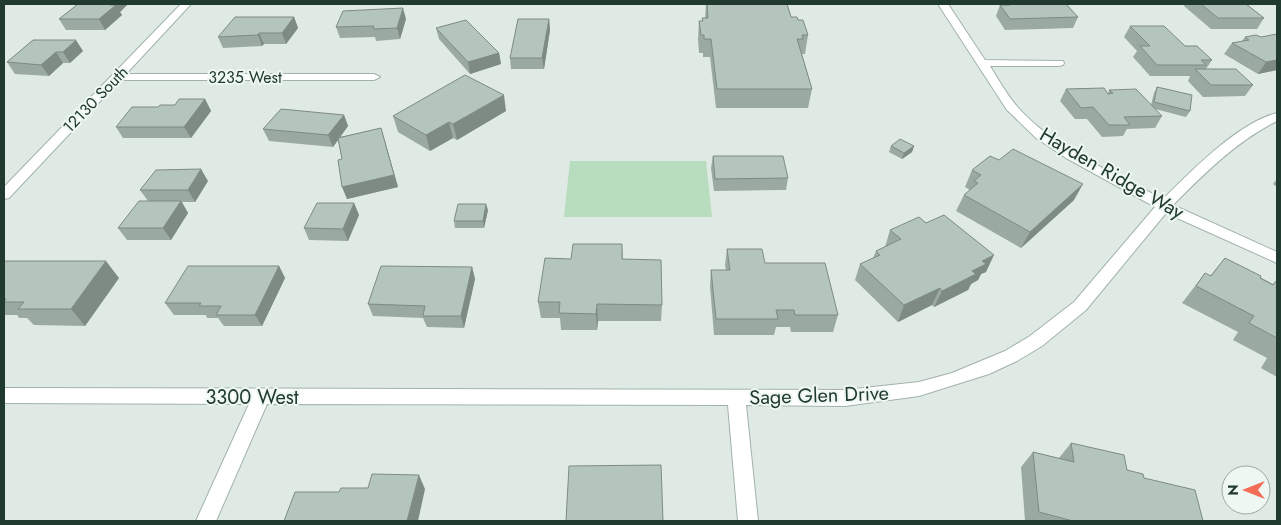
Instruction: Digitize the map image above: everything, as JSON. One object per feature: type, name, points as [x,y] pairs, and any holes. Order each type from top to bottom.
[{"type":"street","name":"12130 South","points":[[4,195],[186,4]]},
{"type":"street","name":"Hayden Ridge Way","points":[[943,4],[1011,107],[1040,134],[1071,155],[1164,206],[1277,258]]},
{"type":"street","points":[[983,63],[1060,63]]},
{"type":"street","name":"3235 West","points":[[116,77],[374,77]]},
{"type":"street","name":"Sage Glen Drive","points":[[500,397],[845,398],[919,389],[983,369],[1011,356],[1036,341],[1080,306],[1164,206],[1199,171],[1250,130],[1277,117]]},
{"type":"street","name":"3300 West","points":[[4,396],[500,397]]},
{"type":"street","points":[[206,521],[261,397]]},
{"type":"street","points":[[736,398],[748,521]]},
{"type":"green space","points":[[570,161],[706,161],[712,217],[564,217]]},
{"type":"building","points":[[78,4],[116,5],[99,19],[59,19]]},
{"type":"building","points":[[707,4],[787,4],[791,17],[803,20],[808,35],[802,35],[803,39],[797,39],[812,89],[717,89],[711,39],[704,39],[704,35],[701,35],[699,21],[703,21],[702,18],[708,18]]},
{"type":"building","points":[[1066,4],[1078,17],[1010,19],[1000,5]]},
{"type":"building","points":[[1201,4],[1246,4],[1264,18],[1218,18]]},
{"type":"building","points":[[403,8],[397,28],[373,29],[374,26],[336,27],[343,11]]},
{"type":"building","points":[[235,17],[294,17],[282,33],[218,37]]},
{"type":"building","points":[[518,19],[549,19],[542,58],[510,58]]},
{"type":"building","points":[[466,20],[499,53],[468,62],[436,28]]},
{"type":"building","points":[[1130,26],[1164,26],[1185,46],[1197,46],[1212,60],[1201,60],[1206,65],[1157,65],[1140,46],[1150,46]]},
{"type":"building","points":[[1277,34],[1277,60],[1266,62],[1232,43],[1249,40],[1245,37]]},
{"type":"building","points":[[33,40],[76,40],[63,52],[56,52],[41,65],[7,62]]},
{"type":"building","points":[[1195,69],[1236,69],[1253,85],[1211,85]]},
{"type":"building","points":[[465,75],[504,95],[453,124],[449,122],[426,135],[393,116]]},
{"type":"building","points":[[1157,87],[1192,95],[1190,111],[1154,102]]},
{"type":"building","points":[[1104,88],[1108,94],[1113,93],[1109,90],[1136,89],[1162,116],[1124,117],[1130,125],[1109,125],[1093,107],[1081,108],[1066,89]]},
{"type":"building","points":[[179,99],[205,99],[184,127],[116,127],[132,107],[175,105]]},
{"type":"building","points":[[281,109],[344,115],[328,135],[263,129]]},
{"type":"building","points":[[381,128],[394,175],[342,187],[338,160],[342,159],[338,138]]},
{"type":"building","points":[[900,139],[914,146],[904,153],[891,146]]},
{"type":"building","points":[[1013,149],[1083,184],[1030,232],[964,195],[978,183],[974,181],[981,175],[972,170],[990,156],[999,160]]},
{"type":"building","points":[[713,156],[783,156],[788,178],[715,179]]},
{"type":"building","points":[[201,169],[188,190],[140,190],[156,170]]},
{"type":"building","points":[[139,201],[181,201],[163,228],[118,228]]},
{"type":"building","points":[[317,203],[354,203],[343,229],[304,228]]},
{"type":"building","points":[[458,204],[486,204],[483,221],[454,221]]},
{"type":"building","points":[[944,215],[994,255],[982,261],[986,264],[972,271],[976,274],[942,291],[940,288],[904,305],[860,264],[880,255],[876,251],[901,239],[890,230],[919,217],[926,223]]},
{"type":"building","points":[[573,244],[622,244],[622,259],[661,260],[662,305],[597,304],[596,314],[559,313],[560,302],[538,302],[545,258],[571,259]]},
{"type":"building","points":[[727,249],[762,249],[765,263],[825,263],[838,315],[795,315],[794,310],[776,310],[778,319],[716,319],[711,270],[730,270]]},
{"type":"building","points":[[1225,258],[1261,276],[1260,278],[1273,285],[1277,280],[1277,338],[1249,323],[1254,316],[1196,286],[1205,273],[1211,276]]},
{"type":"building","points":[[4,261],[106,261],[71,309],[18,309],[24,302],[4,302],[6,299],[4,299]]},
{"type":"building","points":[[188,266],[279,266],[255,315],[216,315],[221,306],[199,306],[201,303],[165,303]]},
{"type":"building","points":[[381,266],[472,267],[461,316],[423,316],[425,306],[368,304]]},
{"type":"building","points":[[1071,443],[1124,455],[1127,470],[1143,474],[1144,478],[1195,490],[1203,521],[1073,521],[1039,512],[1033,452],[1074,462]]},
{"type":"building","points":[[661,465],[663,521],[566,521],[569,466]]},
{"type":"building","points":[[372,474],[419,475],[407,521],[284,521],[295,492],[339,492],[341,488],[368,488]]}]
